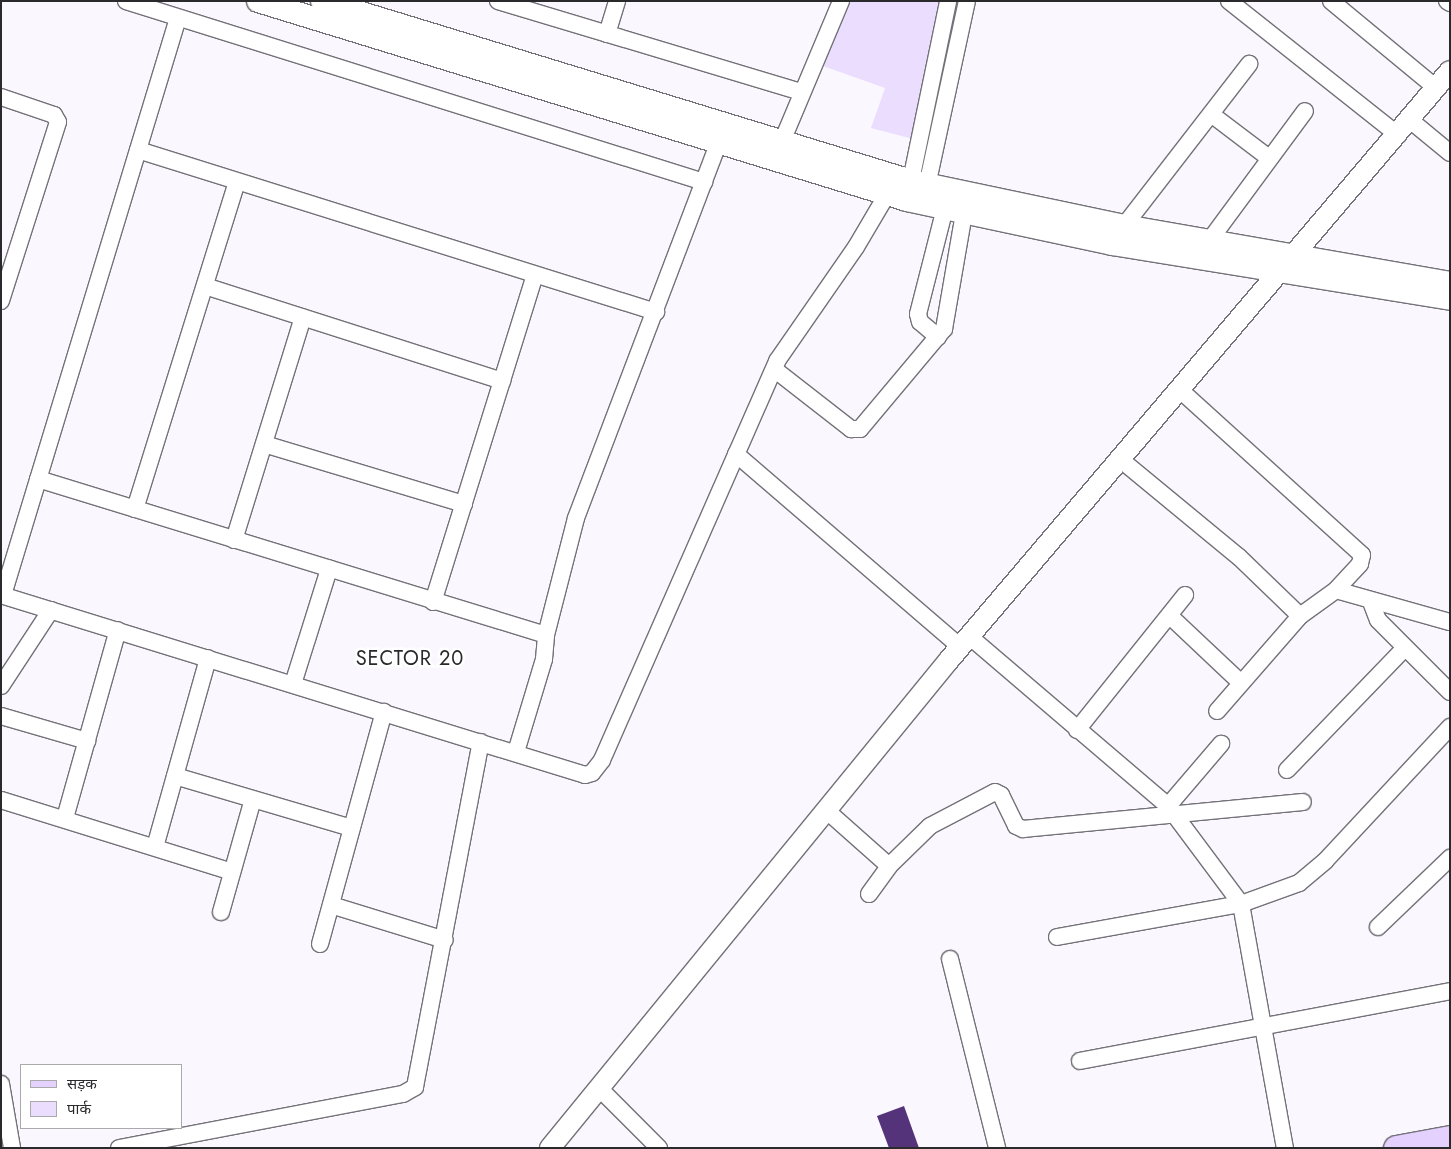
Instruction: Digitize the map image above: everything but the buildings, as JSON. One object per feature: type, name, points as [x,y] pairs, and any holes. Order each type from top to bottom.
[{"type":"main road","points":[[258,1],[778,151],[920,195],[1112,244],[1293,255],[1450,283]]},
{"type":"main road","points":[[322,1],[721,135]]},
{"type":"main road","points":[[920,195],[1124,226],[1278,272],[1450,299]]},
{"type":"main road","points":[[1407,1146],[1450,1138]]},
{"type":"street","points":[[126,1],[704,182]]},
{"type":"street","points":[[608,34],[617,1]]},
{"type":"street","points":[[778,151],[801,92],[841,1]]},
{"type":"street","points":[[938,337],[920,322],[918,314],[920,195],[948,1]]},
{"type":"street","points":[[774,369],[856,430],[938,337],[945,326],[920,195],[967,1]]},
{"type":"street","points":[[1229,1],[1404,128],[1450,153]]},
{"type":"street","points":[[1331,1],[1436,88]]},
{"type":"street","points":[[503,2],[801,92]]},
{"type":"street","points":[[178,18],[2,595],[516,752],[585,775],[597,769],[774,369],[856,247],[920,195]]},
{"type":"street","points":[[1124,226],[1249,64]]},
{"type":"street","points":[[550,1148],[965,641],[1278,272],[1404,128],[1450,71]]},
{"type":"street","points":[[1,98],[54,115],[58,122],[1,301]]},
{"type":"street","points":[[1203,249],[1305,111]]},
{"type":"street","points":[[1211,114],[1269,158]]},
{"type":"street","points":[[516,752],[544,659],[546,635],[576,518],[656,312],[721,135]]},
{"type":"street","points":[[138,150],[656,312]]},
{"type":"street","points":[[135,510],[237,181]]},
{"type":"street","points":[[433,602],[535,274]]},
{"type":"street","points":[[205,286],[502,381]]},
{"type":"street","points":[[234,540],[302,317]]},
{"type":"street","points":[[1179,389],[1360,552],[1360,564],[1336,590],[1300,616],[1217,711]]},
{"type":"street","points":[[264,444],[464,504]]},
{"type":"street","points":[[736,454],[965,641],[1078,730],[1170,809],[1241,904],[1284,1148]]},
{"type":"street","points":[[1120,459],[1239,557],[1300,616]]},
{"type":"street","points":[[38,479],[433,602],[546,635]]},
{"type":"street","points":[[293,684],[329,570]]},
{"type":"street","points":[[1336,590],[1372,602],[1450,622]]},
{"type":"street","points":[[1078,730],[1171,617],[1185,595]]},
{"type":"street","points":[[1372,602],[1378,620],[1404,649],[1450,692]]},
{"type":"street","points":[[1,686],[51,610]]},
{"type":"street","points":[[1171,617],[1241,683]]},
{"type":"street","points":[[65,818],[118,630]]},
{"type":"street","points":[[1287,770],[1404,649]]},
{"type":"street","points":[[155,847],[208,658]]},
{"type":"street","points":[[320,944],[384,712]]},
{"type":"street","points":[[1,716],[87,741]]},
{"type":"street","points":[[1057,937],[1241,904],[1306,879],[1450,727]]},
{"type":"street","points":[[119,1148],[412,1090],[417,1084],[481,742]]},
{"type":"street","points":[[1170,809],[1221,744]]},
{"type":"street","points":[[175,776],[352,828]]},
{"type":"street","points":[[869,894],[889,866],[937,821],[995,792],[1001,795],[1016,826],[1020,829],[1170,809],[1303,802]]},
{"type":"street","points":[[221,912],[253,799]]},
{"type":"street","points":[[1,800],[65,818],[232,872]]},
{"type":"street","points":[[826,810],[889,866]]},
{"type":"street","points":[[1378,927],[1450,858]]},
{"type":"street","points":[[331,905],[445,940]]},
{"type":"street","points":[[950,959],[997,1148]]},
{"type":"street","points":[[1080,1061],[1263,1029],[1450,991]]},
{"type":"street","points":[[1,1084],[12,1148]]},
{"type":"street","points":[[599,1088],[659,1148]]},
{"type":"green space","points":[[851,1],[944,1],[913,139],[871,128],[885,88],[823,66]]},
{"type":"district","name":"SECTOR 20","points":[[410,658]]}]
